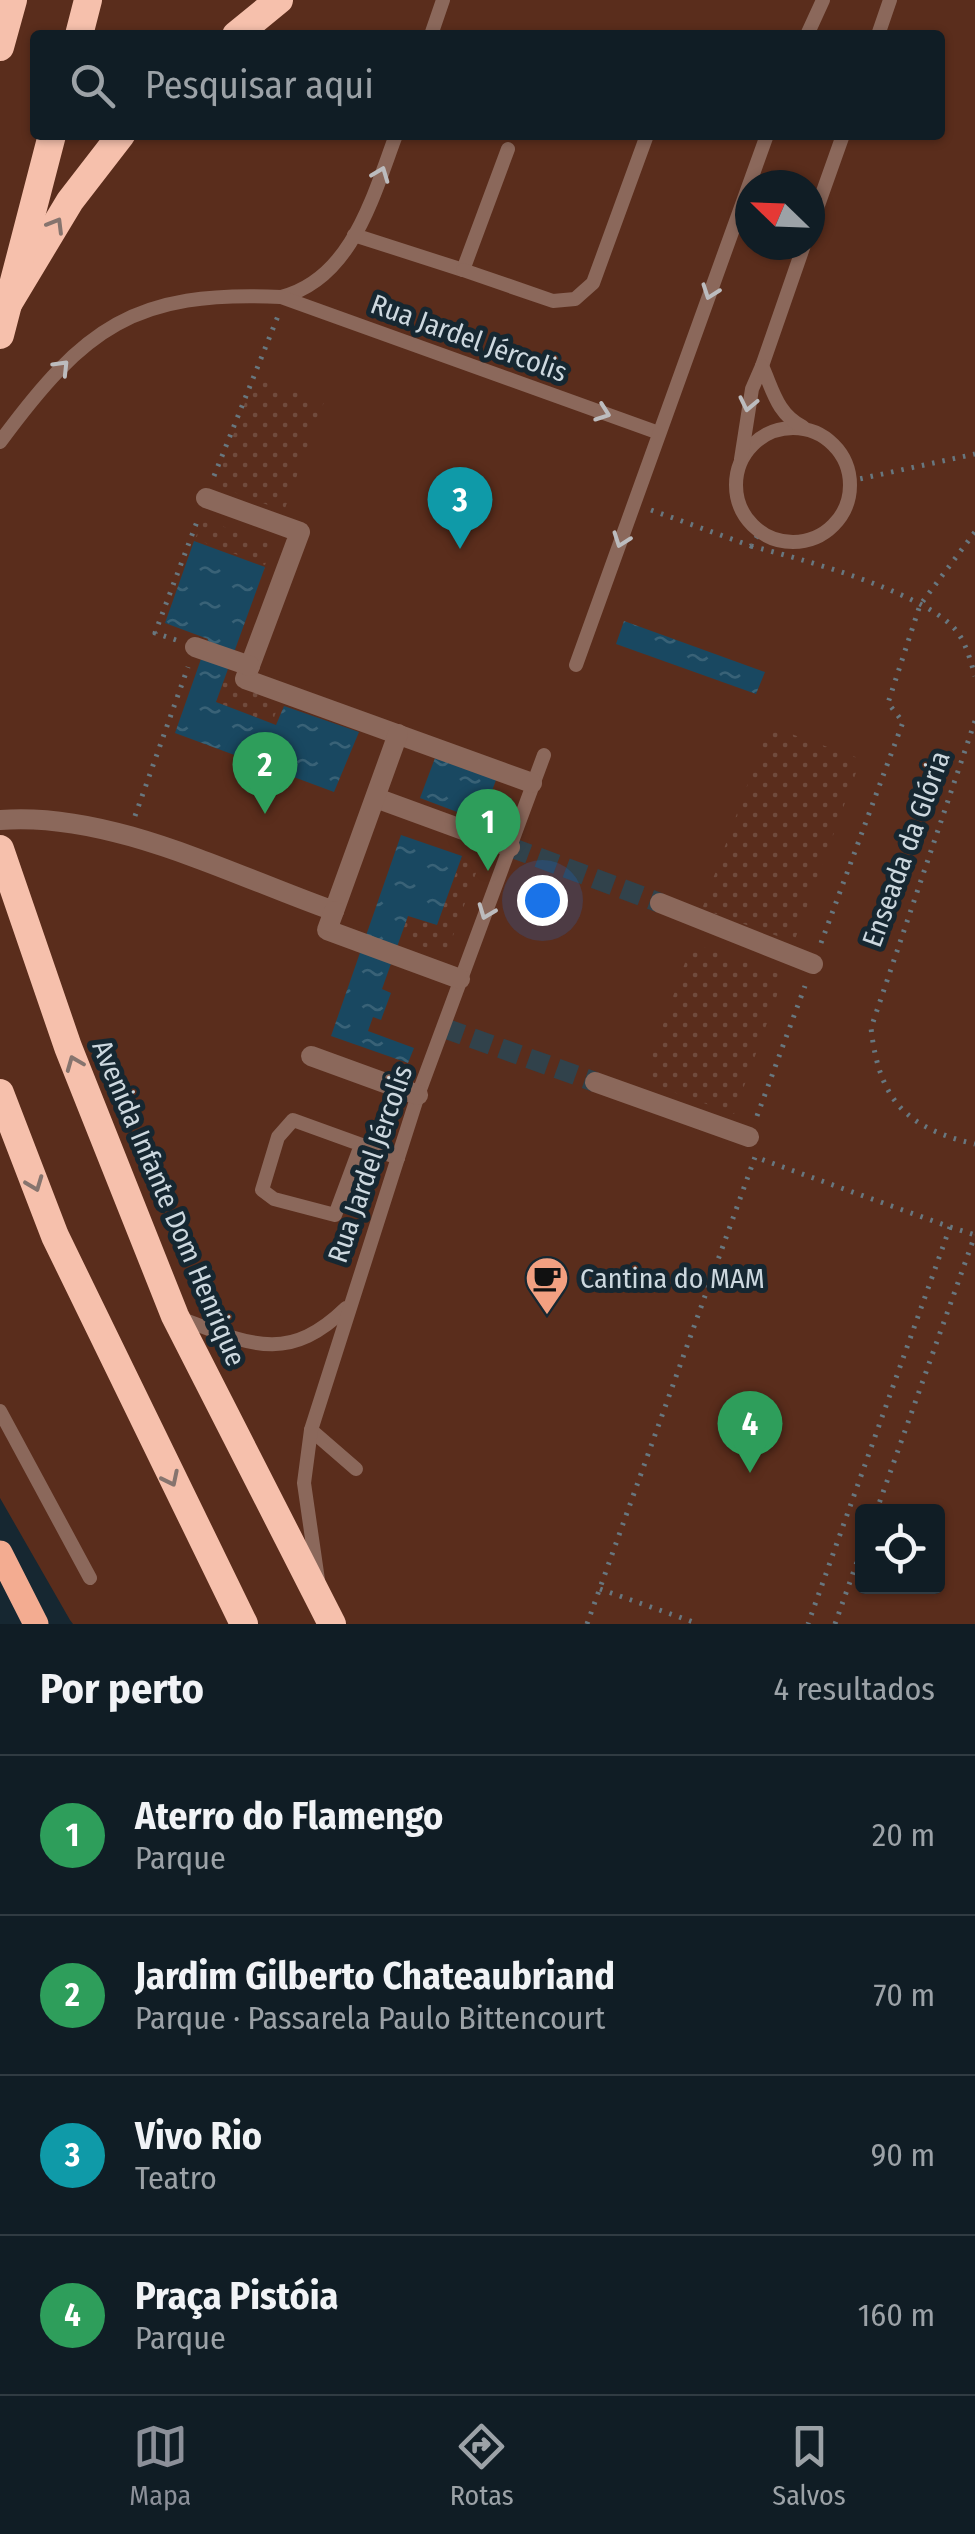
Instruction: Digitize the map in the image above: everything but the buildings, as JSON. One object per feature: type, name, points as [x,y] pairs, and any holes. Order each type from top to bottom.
[{"type":"highway","points":[[0,47],[12,0]]},
{"type":"highway","points":[[79,30],[88,0]]},
{"type":"highway","points":[[242,30],[279,0]]},
{"type":"highway","points":[[3,322],[51,140]]},
{"type":"highway","points":[[3,322],[70,201],[117,140]]},
{"type":"highway","name":"Avenida Infante Dom Henrique","points":[[0,848],[68,1047],[175,1316],[327,1615]]},
{"type":"highway","points":[[0,1093],[56,1236],[244,1624]]},
{"type":"main road","points":[[0,1554],[36,1624]]},
{"type":"street","points":[[206,498],[300,532],[241,663],[246,679],[532,782]]},
{"type":"street","points":[[198,648],[241,663]]},
{"type":"street","points":[[398,734],[327,930],[460,979]]},
{"type":"street","points":[[376,798],[510,847]]},
{"type":"street","points":[[0,820],[42,818],[128,836],[334,911]]},
{"type":"street","points":[[660,903],[813,964]]},
{"type":"street","points":[[312,1056],[418,1095]]},
{"type":"street","points":[[595,1082],[752,1147]]},
{"type":"lane","points":[[433,30],[443,0]]},
{"type":"lane","points":[[809,30],[823,0]]},
{"type":"lane","points":[[880,30],[890,0]]},
{"type":"lane","points":[[280,297],[306,291],[322,278],[354,235],[394,140]]},
{"type":"lane","points":[[354,235],[554,302],[575,299],[594,282],[644,140]]},
{"type":"lane","points":[[576,665],[765,140]]},
{"type":"lane","points":[[825,186],[841,140]]},
{"type":"lane","points":[[463,270],[508,149]]},
{"type":"lane","points":[[762,366],[777,404],[791,421],[838,451],[850,481],[848,500],[828,530],[794,543],[760,532],[740,508],[736,478],[748,403],[799,260]]},
{"type":"lane","name":"Rua Jardel Jércolis","points":[[0,442],[34,396],[88,339],[136,313],[187,301],[280,297],[660,433]]},
{"type":"lane","points":[[740,463],[763,436],[796,428],[813,432]]},
{"type":"lane","name":"Rua Jardel Jércolis","points":[[327,1615],[304,1483],[311,1430],[347,1307],[418,1095],[544,755]]},
{"type":"lane","points":[[362,1145],[335,1215],[274,1199],[262,1190],[268,1159],[288,1122],[362,1145],[398,1158]]},
{"type":"lane","name":"Rua Jardel Jércolis","points":[[175,1316],[238,1339],[273,1346],[294,1344],[320,1333],[347,1307]]},
{"type":"lane","points":[[0,1411],[90,1578]]},
{"type":"lane","points":[[311,1430],[356,1469]]},
{"type":"path","points":[[128,836],[198,648],[154,633],[276,316],[295,322]]},
{"type":"path","points":[[850,481],[975,454]]},
{"type":"path","points":[[634,504],[751,546],[815,562],[920,606],[953,627],[969,653],[975,676]]},
{"type":"path","points":[[751,546],[760,532]]},
{"type":"path","points":[[587,1624],[813,964],[903,722],[888,703],[920,606],[975,532]]},
{"type":"path","name":"Enseada da Glória","points":[[975,722],[871,1028],[875,1061],[895,1105],[920,1125],[975,1144]]},
{"type":"path","points":[[752,1147],[975,1235],[879,1504]]},
{"type":"path","points":[[808,1624],[950,1226]]},
{"type":"path","points":[[835,1624],[855,1568]]},
{"type":"path","points":[[600,1589],[699,1624]]},
{"type":"shaded area","points":[[0,0],[975,0],[975,1624],[73,1624],[0,1498]]},
{"type":"shaded area","points":[[254,378],[324,402],[284,511],[215,485]]},
{"type":"shaded area","points":[[203,519],[273,545],[265,565],[195,539]]},
{"type":"shaded area","points":[[225,677],[281,698],[272,723],[216,703]]},
{"type":"shaded area","points":[[769,726],[861,759],[794,942],[702,909]]},
{"type":"shaded area","points":[[462,856],[480,862],[446,955],[400,938],[408,915],[437,925]]},
{"type":"shaded area","points":[[692,943],[784,976],[734,1114],[643,1081]]},
{"type":"water","points":[[194,541],[265,567],[216,702],[276,725],[284,706],[359,732],[334,792],[175,733],[208,639],[165,623]]},
{"type":"water","points":[[624,621],[765,672],[756,694],[616,644]]},
{"type":"water","points":[[435,758],[496,780],[481,821],[420,798]]},
{"type":"water","points":[[401,835],[462,856],[437,925],[408,916],[382,989],[391,993],[381,1020],[373,1017],[368,1031],[414,1048],[408,1063],[331,1036]]},
{"type":"tunnel","points":[[510,847],[660,903]]},
{"type":"tunnel","points":[[444,1028],[595,1082]]},
{"type":"place","name":"Vivo Rio","points":[[460,549]]},
{"type":"place","name":"Jardim Gilberto Chateaubriand","points":[[265,814]]},
{"type":"place","name":"Aterro do Flamengo","points":[[488,871]]},
{"type":"place","name":"Cantina do MAM","points":[[547,1316]]},
{"type":"place","name":"Praça Pistóia","points":[[750,1473]]}]
